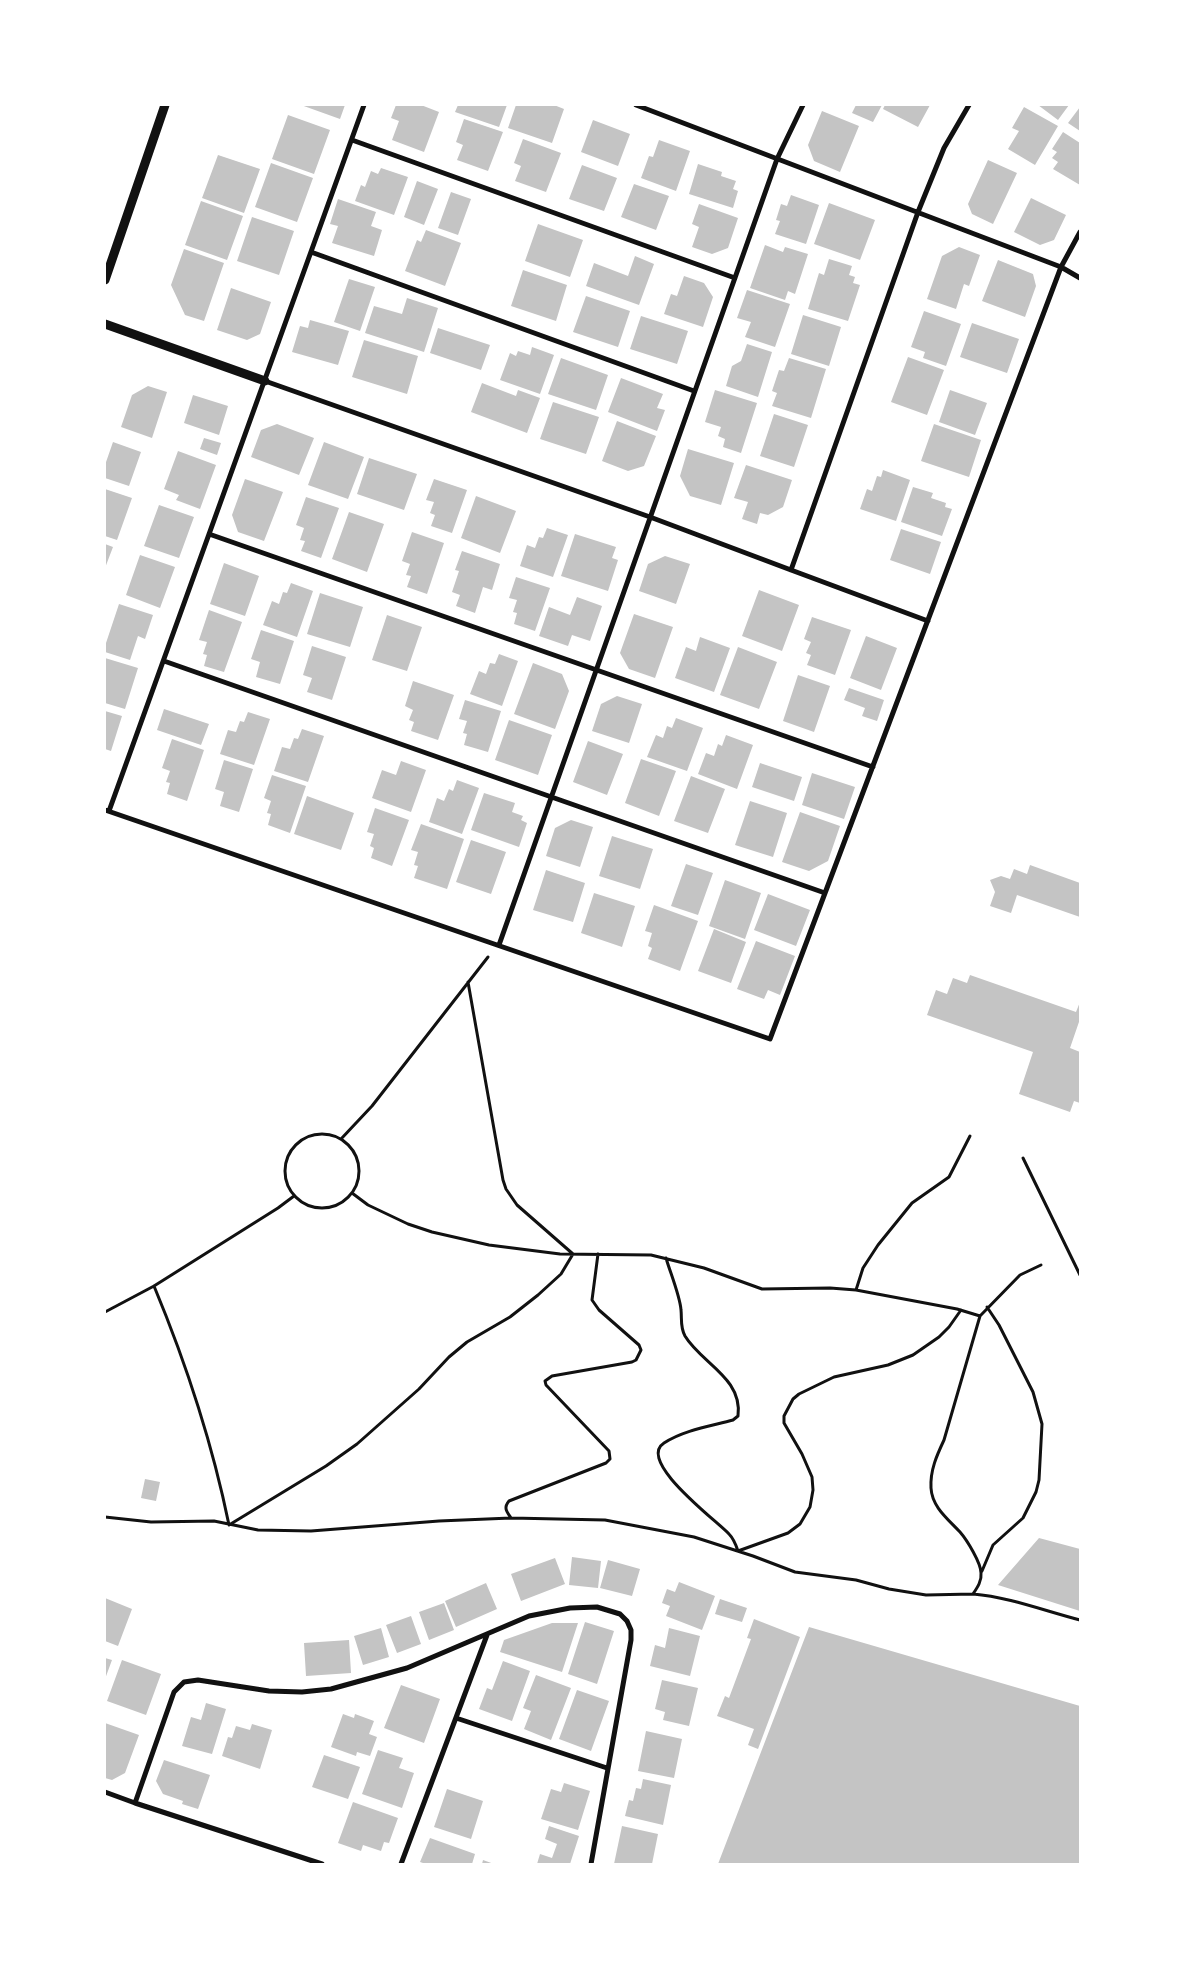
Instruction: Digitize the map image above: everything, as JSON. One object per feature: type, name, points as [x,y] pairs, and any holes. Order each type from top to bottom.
[{"type":"street","points":[[105,280],[165,105]]},
{"type":"street","points":[[364,105],[164,661],[107,811],[770,1039],[1061,267],[1080,232]]},
{"type":"street","points":[[636,105],[1061,267],[1080,278]]},
{"type":"street","points":[[499,945],[777,159],[803,105]]},
{"type":"street","points":[[790,570],[918,212],[944,148],[969,105]]},
{"type":"street","points":[[352,140],[735,278]]},
{"type":"street","points":[[311,252],[694,391]]},
{"type":"street","points":[[105,324],[650,517],[928,621]]},
{"type":"street","points":[[209,534],[873,767]]},
{"type":"street","points":[[164,661],[825,893]]},
{"type":"street","points":[[135,1803],[174,1692],[184,1682],[198,1680],[269,1692],[302,1692],[331,1689],[407,1668],[529,1616],[570,1608],[590,1607],[611,1610],[620,1614],[627,1620],[631,1630],[631,1640],[591,1864]]},
{"type":"street","points":[[401,1864],[487,1635]]},
{"type":"street","points":[[456,1718],[607,1768]]},
{"type":"street","points":[[105,1792],[322,1864]]},
{"type":"path","points":[[341,1139],[372,1106],[499,945]]},
{"type":"path","points":[[468,982],[499,1165],[506,1189],[517,1206],[573,1254]]},
{"type":"path","points":[[324,1134],[341,1139],[347,1143],[355,1152],[359,1164],[360,1176],[352,1193],[349,1198],[339,1205],[327,1208],[315,1208],[304,1204],[294,1196],[288,1185],[285,1173],[286,1160],[292,1149],[301,1140],[312,1135],[324,1134]]},
{"type":"path","points":[[856,1290],[861,1272],[878,1245],[912,1203],[949,1177],[970,1136]]},
{"type":"path","points":[[1023,1158],[1080,1275]]},
{"type":"path","points":[[352,1193],[368,1205],[408,1224],[432,1232],[489,1245],[560,1254],[631,1254],[666,1258],[721,1273],[762,1290],[830,1288],[856,1290],[961,1310],[980,1316]]},
{"type":"path","points":[[105,1312],[154,1286],[294,1196]]},
{"type":"path","points":[[229,1524],[326,1466],[357,1444],[419,1389],[449,1357],[467,1342],[510,1317],[538,1295],[561,1274],[573,1254]]},
{"type":"path","points":[[511,1518],[505,1509],[510,1501],[606,1463],[610,1459],[609,1451],[546,1385],[545,1381],[552,1376],[632,1362],[640,1355],[639,1345],[599,1310],[592,1300],[598,1254]]},
{"type":"path","points":[[666,1258],[682,1309],[682,1330],[692,1346],[725,1378],[732,1388],[739,1409],[738,1416],[733,1420],[687,1432],[662,1443],[658,1448],[658,1461],[668,1476],[731,1536],[738,1551]]},
{"type":"path","points":[[981,1572],[974,1555],[961,1533],[939,1511],[931,1490],[932,1472],[935,1458],[946,1432],[980,1316],[1020,1275],[1041,1265]]},
{"type":"path","points":[[154,1286],[193,1388],[218,1472],[229,1524]]},
{"type":"path","points":[[973,1594],[980,1584],[981,1572],[993,1545],[1023,1518],[1036,1492],[1039,1480],[1042,1424],[1033,1392],[999,1325],[987,1307]]},
{"type":"path","points":[[738,1551],[788,1533],[800,1524],[810,1507],[813,1490],[812,1477],[802,1454],[784,1423],[784,1416],[793,1400],[799,1394],[834,1378],[888,1365],[913,1355],[939,1337],[961,1310]]},
{"type":"path","points":[[105,1516],[151,1522],[214,1521],[258,1530],[310,1531],[439,1521],[511,1518],[605,1520],[694,1537],[795,1572],[856,1580],[889,1589],[926,1594],[973,1594],[1004,1598],[1029,1607],[1080,1620]]},
{"type":"building","points":[[301,105],[345,105],[340,119]]},
{"type":"building","points":[[396,105],[421,105],[439,112],[424,152],[392,140],[399,121],[391,118]]},
{"type":"building","points":[[458,105],[507,105],[499,127],[455,112]]},
{"type":"building","points":[[516,105],[554,105],[564,109],[552,143],[508,128]]},
{"type":"building","points":[[856,105],[882,105],[873,122],[852,113]]},
{"type":"building","points":[[885,105],[930,105],[918,127],[883,109]]},
{"type":"building","points":[[1038,105],[1069,105],[1058,120]]},
{"type":"building","points":[[1024,107],[1058,126],[1035,165],[1008,149],[1019,131],[1012,128]]},
{"type":"building","points":[[1080,107],[1080,131],[1068,123]]},
{"type":"building","points":[[822,111],[859,126],[840,172],[814,161],[808,145]]},
{"type":"building","points":[[288,115],[330,130],[314,174],[272,159]]},
{"type":"building","points":[[464,119],[503,132],[488,171],[457,160],[463,145],[456,142]]},
{"type":"building","points":[[593,120],[630,134],[618,166],[581,152]]},
{"type":"building","points":[[1063,132],[1080,143],[1080,185],[1053,169],[1058,162],[1052,158],[1057,152],[1052,149]]},
{"type":"building","points":[[523,139],[561,153],[546,192],[515,181],[521,166],[514,163]]},
{"type":"building","points":[[659,140],[690,151],[676,191],[641,178],[649,156],[653,157]]},
{"type":"building","points":[[218,155],[260,169],[244,213],[202,198]]},
{"type":"building","points":[[988,160],[1017,173],[993,224],[972,214],[968,204]]},
{"type":"building","points":[[271,163],[313,178],[297,222],[255,207]]},
{"type":"building","points":[[698,164],[722,172],[721,176],[736,181],[733,189],[738,191],[733,208],[689,194]]},
{"type":"building","points":[[582,165],[617,178],[604,211],[569,199]]},
{"type":"building","points":[[381,168],[408,177],[394,215],[355,201],[361,185],[365,187],[371,171],[378,174]]},
{"type":"building","points":[[417,181],[438,189],[424,225],[404,217]]},
{"type":"building","points":[[634,184],[669,196],[656,230],[621,217]]},
{"type":"building","points":[[451,192],[471,199],[458,235],[438,228]]},
{"type":"building","points":[[791,195],[819,205],[806,244],[775,234],[780,221],[776,220],[781,204],[787,206]]},
{"type":"building","points":[[1031,198],[1066,215],[1054,240],[1040,245],[1014,232]]},
{"type":"building","points":[[338,199],[376,212],[371,226],[382,230],[374,256],[332,243],[338,226],[330,224]]},
{"type":"building","points":[[201,201],[243,216],[227,260],[185,245]]},
{"type":"building","points":[[829,203],[875,220],[860,260],[814,244]]},
{"type":"building","points":[[699,204],[738,218],[728,248],[712,254],[692,247],[699,227],[692,224]]},
{"type":"building","points":[[252,217],[294,231],[279,275],[237,261]]},
{"type":"building","points":[[538,224],[583,240],[570,277],[525,261]]},
{"type":"building","points":[[426,230],[461,243],[445,286],[405,271],[417,240],[421,242]]},
{"type":"building","points":[[765,245],[783,252],[785,247],[808,254],[795,294],[788,291],[785,300],[750,288]]},
{"type":"building","points":[[959,247],[980,255],[969,286],[964,284],[956,309],[927,299],[942,256]]},
{"type":"building","points":[[184,249],[224,263],[204,321],[185,315],[171,285]]},
{"type":"building","points":[[635,256],[654,264],[639,305],[586,286],[594,263],[628,276]]},
{"type":"building","points":[[829,259],[852,266],[849,275],[855,277],[853,283],[860,285],[848,321],[808,309],[819,273],[824,275]]},
{"type":"building","points":[[998,260],[1033,274],[1036,286],[1025,317],[982,301]]},
{"type":"building","points":[[523,270],[567,285],[556,321],[511,306]]},
{"type":"building","points":[[684,276],[704,283],[713,297],[703,327],[664,314],[671,294],[677,296]]},
{"type":"building","points":[[349,279],[375,287],[360,331],[334,322]]},
{"type":"building","points":[[231,288],[271,302],[260,334],[247,340],[217,330]]},
{"type":"building","points":[[747,290],[790,304],[775,347],[745,337],[751,322],[737,318]]},
{"type":"building","points":[[586,296],[630,311],[618,347],[573,332]]},
{"type":"building","points":[[407,298],[438,308],[424,352],[365,333],[374,306],[402,314]]},
{"type":"building","points":[[924,311],[961,324],[946,366],[923,358],[925,352],[911,347]]},
{"type":"building","points":[[803,315],[841,327],[829,366],[791,354]]},
{"type":"building","points":[[641,316],[688,331],[677,364],[630,349]]},
{"type":"building","points":[[310,320],[349,331],[338,365],[292,352],[300,326],[308,328]]},
{"type":"building","points":[[972,323],[1019,339],[1007,373],[960,357]]},
{"type":"building","points":[[438,328],[490,345],[481,370],[430,353]]},
{"type":"building","points":[[364,340],[418,356],[407,394],[352,377]]},
{"type":"building","points":[[747,344],[772,352],[758,397],[726,386],[732,366],[741,361]]},
{"type":"building","points":[[532,347],[554,355],[540,394],[500,380],[510,353],[516,356],[518,351],[530,355]]},
{"type":"building","points":[[908,357],[944,370],[927,415],[891,402]]},
{"type":"building","points":[[561,358],[608,375],[596,410],[548,394]]},
{"type":"building","points":[[789,358],[826,369],[811,418],[772,406],[777,393],[772,391],[779,370],[784,371]]},
{"type":"building","points":[[621,378],[663,394],[657,408],[665,410],[657,431],[608,412]]},
{"type":"building","points":[[482,383],[516,396],[518,390],[540,398],[527,433],[471,412]]},
{"type":"building","points":[[148,386],[167,392],[152,438],[121,427],[132,395]]},
{"type":"building","points":[[715,390],[757,403],[741,453],[723,447],[725,439],[718,436],[721,427],[705,422]]},
{"type":"building","points":[[950,390],[987,403],[975,435],[939,422]]},
{"type":"building","points":[[193,395],[228,406],[219,435],[184,423]]},
{"type":"building","points":[[553,402],[599,417],[586,454],[540,439]]},
{"type":"building","points":[[774,414],[808,425],[794,467],[760,456]]},
{"type":"building","points":[[617,421],[656,436],[644,466],[628,471],[602,461]]},
{"type":"building","points":[[277,424],[314,438],[299,475],[251,457],[261,430]]},
{"type":"building","points":[[934,424],[981,440],[969,477],[921,461]]},
{"type":"building","points":[[204,438],[221,443],[217,455],[200,449]]},
{"type":"building","points":[[113,442],[141,452],[129,486],[105,478],[105,465]]},
{"type":"building","points":[[324,442],[364,457],[348,499],[308,485]]},
{"type":"building","points":[[688,449],[734,463],[721,505],[690,496],[680,476]]},
{"type":"building","points":[[178,451],[216,465],[200,509],[176,500],[179,495],[164,489]]},
{"type":"building","points":[[369,458],[417,474],[404,510],[357,494]]},
{"type":"building","points":[[746,465],[792,480],[783,507],[768,515],[760,513],[757,524],[742,519],[748,502],[734,498]]},
{"type":"building","points":[[883,470],[910,480],[896,521],[860,509],[867,489],[872,491],[877,476],[881,477]]},
{"type":"building","points":[[245,479],[283,492],[264,541],[238,532],[232,515]]},
{"type":"building","points":[[434,479],[467,490],[452,533],[431,526],[435,515],[430,513],[434,502],[426,500]]},
{"type":"building","points":[[913,487],[933,493],[931,498],[946,503],[945,507],[952,509],[942,536],[901,522]]},
{"type":"building","points":[[105,489],[132,498],[117,540],[105,536]]},
{"type":"building","points":[[476,496],[516,511],[500,553],[461,538]]},
{"type":"building","points":[[306,497],[339,508],[321,558],[301,551],[305,541],[300,540],[304,528],[296,525]]},
{"type":"building","points":[[159,505],[194,517],[179,558],[144,546]]},
{"type":"building","points":[[349,512],[384,524],[367,572],[332,559]]},
{"type":"building","points":[[547,528],[568,535],[553,577],[520,566],[527,545],[535,548],[539,537],[543,538]]},
{"type":"building","points":[[901,529],[941,542],[930,574],[890,560]]},
{"type":"building","points":[[412,532],[444,543],[427,594],[407,587],[411,576],[406,575],[410,564],[402,561]]},
{"type":"building","points":[[575,534],[616,547],[612,558],[618,560],[608,591],[561,576]]},
{"type":"building","points":[[105,544],[113,547],[105,568]]},
{"type":"building","points":[[462,551],[500,564],[492,590],[483,587],[475,613],[456,606],[460,595],[452,592],[459,571],[455,570]]},
{"type":"building","points":[[140,555],[175,567],[160,608],[126,595]]},
{"type":"building","points":[[665,556],[690,564],[676,604],[639,591],[648,564]]},
{"type":"building","points":[[224,563],[259,576],[245,616],[210,604]]},
{"type":"building","points":[[516,577],[550,588],[535,631],[514,624],[517,613],[513,612],[517,600],[509,598]]},
{"type":"building","points":[[291,583],[313,591],[297,637],[263,625],[272,601],[279,604],[283,592],[287,593]]},
{"type":"building","points":[[759,590],[799,605],[782,651],[742,636]]},
{"type":"building","points":[[320,593],[363,607],[350,647],[307,634]]},
{"type":"building","points":[[577,597],[602,606],[590,641],[572,635],[568,646],[539,636],[549,607],[570,615]]},
{"type":"building","points":[[119,604],[153,615],[145,639],[138,636],[130,660],[105,652],[105,646]]},
{"type":"building","points":[[209,610],[242,622],[224,672],[204,666],[207,655],[203,654],[207,642],[199,640]]},
{"type":"building","points":[[634,614],[673,627],[655,678],[629,669],[620,653]]},
{"type":"building","points":[[387,615],[422,627],[407,671],[372,660]]},
{"type":"building","points":[[812,617],[851,630],[835,675],[807,665],[811,655],[806,653],[811,642],[804,639]]},
{"type":"building","points":[[261,630],[294,641],[280,684],[256,677],[260,662],[251,659]]},
{"type":"building","points":[[866,636],[897,648],[881,690],[850,678]]},
{"type":"building","points":[[700,637],[730,648],[714,692],[675,678],[686,647],[696,651]]},
{"type":"building","points":[[312,646],[346,657],[332,700],[307,692],[312,678],[303,675]]},
{"type":"building","points":[[738,647],[777,662],[759,709],[720,695]]},
{"type":"building","points":[[499,654],[518,661],[502,706],[470,694],[479,671],[486,674],[490,663],[495,664]]},
{"type":"building","points":[[105,658],[138,668],[125,709],[105,703]]},
{"type":"building","points":[[533,663],[562,674],[569,691],[555,729],[514,714]]},
{"type":"building","points":[[798,675],[830,686],[814,732],[783,721]]},
{"type":"building","points":[[413,681],[454,695],[438,740],[411,731],[414,722],[409,720],[413,710],[405,706]]},
{"type":"building","points":[[849,688],[884,700],[877,721],[862,716],[865,708],[844,700]]},
{"type":"building","points":[[617,696],[642,704],[629,743],[592,731],[601,704]]},
{"type":"building","points":[[465,700],[501,711],[488,752],[464,745],[467,734],[463,733],[467,721],[459,719]]},
{"type":"building","points":[[164,709],[209,724],[201,745],[157,730]]},
{"type":"building","points":[[105,711],[122,716],[111,751],[105,749]]},
{"type":"building","points":[[248,712],[270,719],[254,765],[220,754],[228,730],[236,732],[240,721],[244,722]]},
{"type":"building","points":[[676,718],[703,728],[687,771],[647,757],[656,735],[663,738],[667,726],[672,728]]},
{"type":"building","points":[[509,720],[552,735],[538,775],[495,760]]},
{"type":"building","points":[[302,729],[324,736],[308,782],[274,771],[282,747],[290,749],[294,738],[298,739]]},
{"type":"building","points":[[726,735],[753,745],[737,789],[698,774],[706,753],[714,756],[718,744],[722,746]]},
{"type":"building","points":[[172,739],[204,750],[187,801],[167,794],[170,783],[166,782],[170,771],[162,768]]},
{"type":"building","points":[[588,741],[623,754],[607,795],[573,782]]},
{"type":"building","points":[[641,759],[676,771],[659,816],[625,803]]},
{"type":"building","points":[[224,760],[253,769],[239,812],[220,806],[224,792],[215,789]]},
{"type":"building","points":[[401,761],[426,770],[411,812],[372,798],[382,770],[396,775]]},
{"type":"building","points":[[760,763],[802,777],[794,801],[752,787]]},
{"type":"building","points":[[812,773],[855,787],[844,819],[802,805]]},
{"type":"building","points":[[272,775],[306,786],[290,833],[268,825],[271,814],[267,813],[271,801],[264,798]]},
{"type":"building","points":[[691,776],[725,789],[708,833],[674,821]]},
{"type":"building","points":[[457,780],[479,788],[462,834],[429,822],[437,798],[444,801],[449,789],[453,791]]},
{"type":"building","points":[[484,793],[515,803],[512,812],[523,816],[521,820],[527,823],[519,847],[471,830]]},
{"type":"building","points":[[307,796],[354,813],[341,850],[294,834]]},
{"type":"building","points":[[750,801],[787,813],[773,857],[735,845]]},
{"type":"building","points":[[375,808],[409,820],[392,866],[371,858],[374,848],[370,846],[374,834],[367,832]]},
{"type":"building","points":[[800,812],[840,826],[828,861],[809,871],[782,862]]},
{"type":"building","points":[[571,820],[593,827],[580,867],[546,856],[555,828]]},
{"type":"building","points":[[421,824],[464,839],[447,889],[414,878],[418,866],[414,865],[418,852],[411,850]]},
{"type":"building","points":[[612,836],[653,849],[640,889],[599,876]]},
{"type":"building","points":[[471,840],[506,852],[491,894],[456,882]]},
{"type":"building","points":[[686,864],[713,873],[698,915],[671,906]]},
{"type":"building","points":[[1030,865],[1080,883],[1080,917],[1017,895],[1011,913],[990,906],[995,892],[990,880],[1001,876],[1010,879],[1014,869],[1027,874]]},
{"type":"building","points":[[546,870],[585,883],[573,922],[533,910]]},
{"type":"building","points":[[725,880],[761,893],[745,939],[709,926]]},
{"type":"building","points":[[594,893],[635,906],[622,947],[581,933]]},
{"type":"building","points":[[768,894],[810,910],[796,946],[754,930]]},
{"type":"building","points":[[654,905],[698,921],[680,971],[648,959],[652,948],[648,946],[652,933],[645,931]]},
{"type":"building","points":[[714,929],[746,942],[731,983],[698,971]]},
{"type":"building","points":[[756,941],[795,956],[780,995],[768,990],[764,999],[737,989]]},
{"type":"building","points":[[970,975],[1076,1012],[1080,1002],[1080,1019],[1070,1048],[1080,1052],[1080,1103],[1074,1101],[1070,1112],[1019,1094],[1033,1052],[927,1015],[936,990],[947,994],[953,978],[967,983]]},
{"type":"building","points":[[145,1479],[160,1482],[156,1501],[141,1498]]},
{"type":"building","points":[[1039,1538],[1080,1549],[1080,1611],[998,1585]]},
{"type":"building","points":[[572,1557],[601,1561],[598,1588],[569,1585]]},
{"type":"building","points":[[555,1558],[565,1584],[521,1601],[511,1574]]},
{"type":"building","points":[[608,1560],[640,1569],[632,1596],[600,1588]]},
{"type":"building","points":[[679,1582],[715,1596],[702,1630],[666,1616],[670,1606],[662,1603],[667,1589],[675,1592]]},
{"type":"building","points":[[486,1583],[497,1609],[456,1627],[445,1601]]},
{"type":"building","points":[[105,1598],[132,1609],[118,1646],[105,1641]]},
{"type":"building","points":[[720,1599],[747,1608],[742,1622],[715,1614]]},
{"type":"building","points":[[444,1603],[454,1630],[429,1640],[419,1612]]},
{"type":"building","points":[[411,1616],[421,1644],[397,1653],[386,1625]]},
{"type":"building","points":[[754,1619],[800,1637],[758,1749],[748,1745],[754,1729],[717,1716],[725,1696],[729,1698],[751,1639],[747,1638]]},
{"type":"building","points":[[585,1622],[614,1631],[597,1684],[568,1674]]},
{"type":"building","points":[[552,1623],[578,1623],[562,1672],[500,1652],[504,1640]]},
{"type":"building","points":[[809,1627],[1080,1706],[1080,1864],[718,1864]]},
{"type":"building","points":[[381,1628],[389,1657],[363,1665],[354,1636]]},
{"type":"building","points":[[669,1628],[700,1636],[690,1676],[650,1666],[655,1645],[665,1648]]},
{"type":"building","points":[[349,1640],[351,1673],[306,1676],[304,1643]]},
{"type":"building","points":[[105,1658],[112,1660],[105,1679]]},
{"type":"building","points":[[122,1660],[161,1674],[146,1715],[107,1701]]},
{"type":"building","points":[[503,1661],[530,1671],[512,1721],[479,1709],[487,1688],[492,1690]]},
{"type":"building","points":[[536,1675],[571,1688],[551,1740],[524,1729],[531,1711],[523,1708]]},
{"type":"building","points":[[662,1680],[698,1688],[689,1726],[663,1720],[665,1712],[655,1709]]},
{"type":"building","points":[[401,1685],[440,1699],[424,1743],[384,1728]]},
{"type":"building","points":[[577,1690],[609,1701],[591,1751],[559,1739]]},
{"type":"building","points":[[206,1703],[226,1709],[212,1754],[182,1746],[191,1717],[201,1720]]},
{"type":"building","points":[[343,1714],[354,1718],[355,1714],[374,1721],[369,1734],[377,1737],[370,1756],[357,1752],[356,1756],[331,1747]]},
{"type":"building","points":[[105,1723],[139,1735],[125,1773],[112,1780],[105,1778]]},
{"type":"building","points":[[252,1724],[272,1730],[260,1769],[222,1756],[228,1737],[232,1738],[236,1726],[250,1730]]},
{"type":"building","points":[[646,1731],[682,1739],[674,1778],[638,1771]]},
{"type":"building","points":[[378,1750],[403,1758],[399,1768],[414,1773],[402,1808],[362,1794]]},
{"type":"building","points":[[324,1755],[360,1767],[348,1799],[312,1787]]},
{"type":"building","points":[[164,1760],[210,1775],[198,1809],[182,1804],[183,1801],[163,1794],[156,1781]]},
{"type":"building","points":[[643,1779],[671,1785],[663,1825],[625,1816],[629,1800],[633,1801],[636,1788],[641,1789]]},
{"type":"building","points":[[564,1783],[590,1791],[578,1830],[541,1819],[551,1789],[561,1792]]},
{"type":"building","points":[[447,1789],[483,1801],[471,1839],[434,1827]]},
{"type":"building","points":[[353,1802],[398,1818],[389,1843],[384,1842],[381,1851],[363,1845],[361,1851],[338,1843]]},
{"type":"building","points":[[549,1826],[579,1836],[570,1864],[537,1864],[540,1854],[552,1858],[557,1844],[545,1839]]},
{"type":"building","points":[[622,1826],[658,1834],[652,1864],[614,1864]]},
{"type":"building","points":[[430,1838],[475,1854],[472,1864],[426,1864],[420,1862]]},
{"type":"building","points":[[483,1860],[494,1864],[482,1864]]}]
